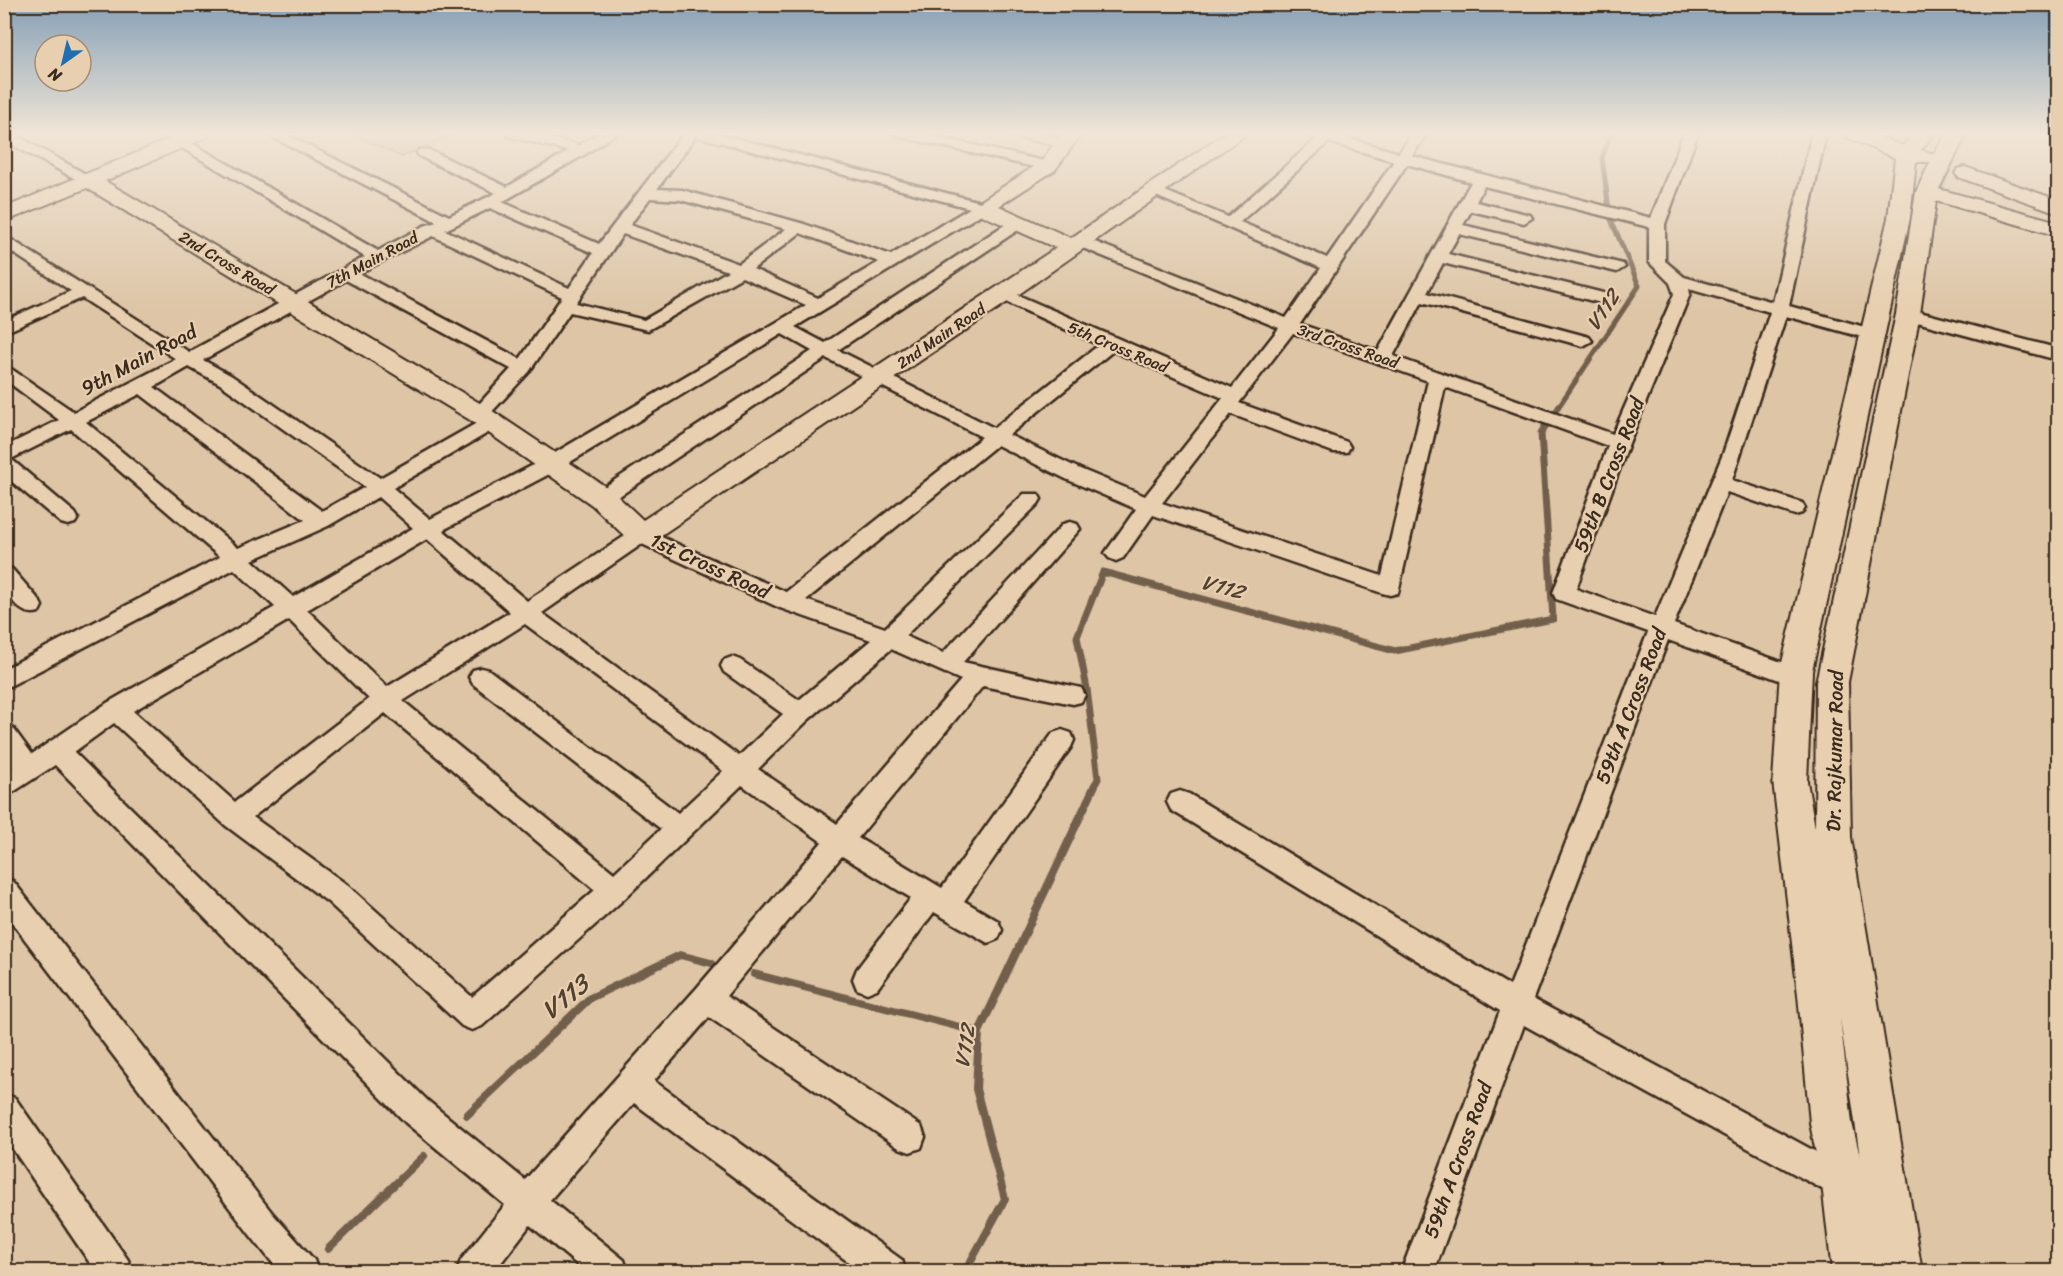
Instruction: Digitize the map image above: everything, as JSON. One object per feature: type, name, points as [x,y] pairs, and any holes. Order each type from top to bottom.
[{"type":"main road","points":[[4,216],[59,193]]},
{"type":"main road","name":"2nd Cross Road","points":[[109,193],[292,302]]},
{"type":"main road","points":[[983,207],[1006,193]]},
{"type":"main road","name":"2nd Main Road","points":[[641,535],[1154,193]]},
{"type":"main road","name":"Dr. Rajkumar Road","points":[[1855,1272],[1844,1184],[1831,1123],[1790,780],[1796,677],[1899,218],[1928,193]]},
{"type":"main road","name":"Dr. Rajkumar Road","points":[[1899,1272],[1833,837],[1832,682],[1935,193]]},
{"type":"main road","points":[[1958,193],[2058,229]]},
{"type":"main road","points":[[1967,193],[2058,215]]},
{"type":"main road","points":[[1979,193],[2058,207]]},
{"type":"main road","points":[[983,207],[1075,244]]},
{"type":"main road","name":"1st Cross Road","points":[[292,302],[485,418],[550,465],[602,498],[641,535]]},
{"type":"street","points":[[267,193],[378,258]]},
{"type":"street","points":[[390,193],[447,221]]},
{"type":"street","name":"7th Main Road","points":[[292,302],[430,229],[508,193]]},
{"type":"street","points":[[4,680],[236,558],[321,520],[379,487],[485,418],[523,368],[602,251],[646,193],[681,195],[798,227],[892,261]]},
{"type":"street","points":[[928,193],[983,207]]},
{"type":"street","points":[[1156,193],[1329,265]]},
{"type":"street","points":[[1230,224],[1262,193]]},
{"type":"street","points":[[1116,554],[1149,506],[1290,326],[1378,193]]},
{"type":"street","points":[[1383,358],[1473,193]]},
{"type":"street","points":[[1530,193],[1657,224]]},
{"type":"street","points":[[1669,193],[1657,224],[1657,262],[1678,280],[1873,335]]},
{"type":"street","name":"59th A Cross Road","points":[[1417,1272],[1516,1005],[1661,628],[1733,454],[1780,309],[1806,193]]},
{"type":"street","points":[[489,202],[602,251]]},
{"type":"street","points":[[1467,205],[1524,218]]},
{"type":"street","points":[[4,787],[115,710],[428,529],[550,465],[983,207]]},
{"type":"street","points":[[602,498],[1018,223]]},
{"type":"street","points":[[620,227],[741,270],[819,305]]},
{"type":"street","points":[[430,229],[568,300],[644,326],[741,270],[798,227]]},
{"type":"street","points":[[1454,228],[1617,267]]},
{"type":"street","points":[[4,240],[188,359],[226,380],[379,487],[526,613],[740,770],[840,841],[988,930]]},
{"type":"street","name":"3rd Cross Road","points":[[1075,244],[1290,326],[1619,443]]},
{"type":"street","points":[[1438,257],[1609,300]]},
{"type":"street","points":[[346,273],[523,368]]},
{"type":"street","name":"59th B Cross Road","points":[[1678,280],[1682,294],[1619,443],[1564,593],[1796,677]]},
{"type":"street","points":[[4,328],[82,292]]},
{"type":"street","name":"5th Cross Road","points":[[1004,294],[1230,401],[1340,447]]},
{"type":"street","points":[[1417,295],[1583,341]]},
{"type":"street","name":"9th Main Road","points":[[4,455],[141,386],[292,302]]},
{"type":"street","points":[[1908,314],[2050,352]]},
{"type":"street","points":[[782,327],[877,378],[1149,506],[1390,587],[1438,377]]},
{"type":"street","points":[[788,602],[994,435],[1111,344]]},
{"type":"street","points":[[4,370],[73,421],[236,558],[385,700],[615,890]]},
{"type":"street","points":[[141,386],[321,520]]},
{"type":"street","points":[[4,464],[68,518]]},
{"type":"street","points":[[1721,483],[1795,508]]},
{"type":"street","points":[[115,710],[234,817],[337,893],[472,1016],[615,890],[800,713],[889,638],[1031,499]]},
{"type":"street","points":[[946,665],[1070,528]]},
{"type":"street","points":[[234,817],[385,700],[526,613],[641,535]]},
{"type":"street","name":"1st Cross Road","points":[[641,535],[788,602],[889,638],[946,665],[978,676],[1073,695]]},
{"type":"street","points":[[4,575],[31,606]]},
{"type":"street","points":[[732,666],[800,713]]},
{"type":"street","points":[[473,1272],[528,1201],[706,999],[978,676]]},
{"type":"street","points":[[481,677],[679,828]]},
{"type":"street","points":[[4,735],[29,770]]},
{"type":"street","points":[[867,979],[938,900],[1062,740]]},
{"type":"street","points":[[57,751],[417,1112],[612,1272]]},
{"type":"street","points":[[1180,802],[1516,1005],[1844,1184]]},
{"type":"street","points":[[4,890],[262,1225],[303,1272]]},
{"type":"street","points":[[706,999],[910,1137]]},
{"type":"street","points":[[633,1084],[890,1272]]},
{"type":"street","points":[[4,1109],[116,1272]]},
{"type":"waterway","name":"V112","points":[[1553,415],[1639,286],[1610,217],[1607,193]]},
{"type":"waterway","name":"V112","points":[[1094,786],[1098,779],[1087,689],[1077,637],[1103,572],[1395,651],[1553,619],[1541,433],[1554,413]]},
{"type":"waterway","name":"V112","points":[[979,1032],[1095,785]]},
{"type":"waterway","name":"V113","points":[[467,1115],[590,998],[680,955],[711,963]]},
{"type":"waterway","name":"V113","points":[[754,974],[979,1032]]},
{"type":"waterway","name":"V112","points":[[965,1272],[1005,1199],[976,1089],[979,1032]]},
{"type":"waterway","name":"V113","points":[[328,1249],[424,1156]]}]
